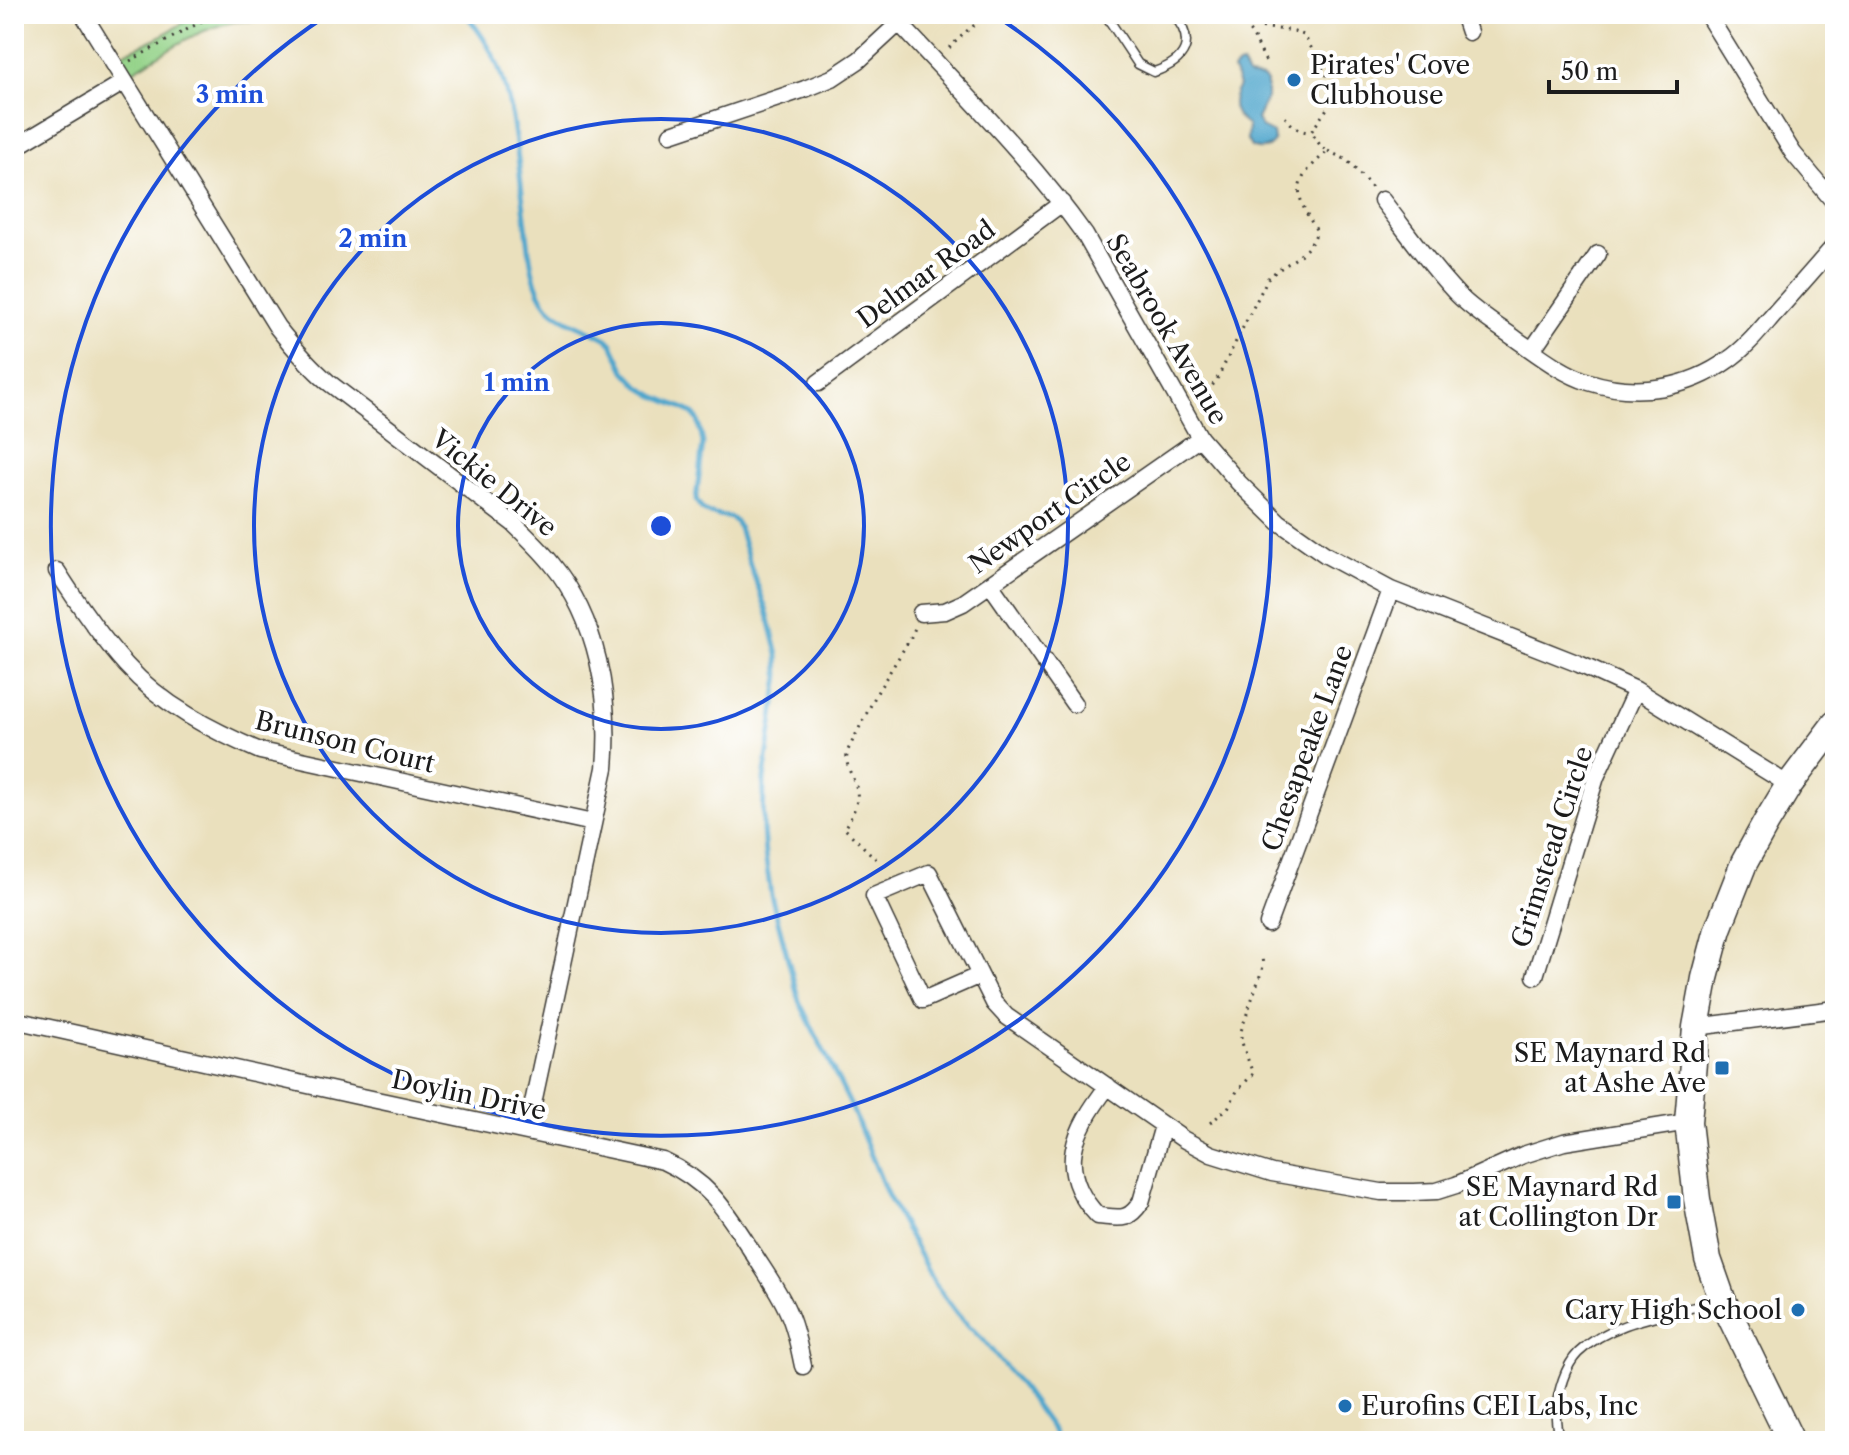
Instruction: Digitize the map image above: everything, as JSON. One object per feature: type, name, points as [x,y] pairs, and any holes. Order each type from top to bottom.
[{"type":"main road","points":[[1791,1441],[1722,1299],[1708,1259],[1688,1122],[1696,1027],[1718,929],[1744,863],[1789,785],[1835,724]]},
{"type":"street","name":"Vickie Drive","points":[[83,14],[277,327],[296,351],[328,382],[514,524],[555,566],[580,608],[604,685],[607,714],[605,768],[527,1131]]},
{"type":"street","points":[[1463,14],[1469,32]]},
{"type":"street","points":[[1707,14],[1793,153],[1835,203]]},
{"type":"street","points":[[671,134],[832,78],[859,60],[895,19]]},
{"type":"street","name":"Seabrook Avenue","points":[[895,19],[992,122],[1062,203],[1085,235],[1200,438],[1239,483],[1279,522],[1326,555],[1391,590],[1579,664],[1636,690],[1789,785]]},
{"type":"street","points":[[14,148],[120,75]]},
{"type":"street","points":[[1382,200],[1460,296],[1479,312],[1568,373],[1616,388],[1647,390],[1688,382],[1730,359],[1752,339],[1835,245]]},
{"type":"street","name":"Delmar Road","points":[[818,383],[1062,203]]},
{"type":"street","points":[[1532,350],[1598,254]]},
{"type":"street","name":"Newport Circle","points":[[921,613],[945,611],[963,603],[1200,438]]},
{"type":"street","name":"Brunson Court","points":[[57,571],[85,614],[128,668],[173,706],[232,739],[260,751],[593,823]]},
{"type":"street","points":[[990,584],[1074,704]]},
{"type":"street","name":"Chesapeake Lane","points":[[1268,924],[1391,590]]},
{"type":"street","name":"Grimstead Circle","points":[[1535,976],[1596,777],[1636,690]]},
{"type":"street","points":[[980,975],[923,1000],[874,896],[929,873],[980,975],[994,1003],[1006,1016],[1163,1126],[1211,1154],[1272,1173],[1381,1192],[1437,1191],[1523,1155],[1564,1142],[1688,1122]]},
{"type":"street","points":[[1696,1027],[1835,1009]]},
{"type":"street","name":"Doylin Drive","points":[[14,1020],[663,1161],[695,1179],[721,1204],[787,1311],[803,1366]]},
{"type":"street","points":[[1108,1086],[1092,1108],[1079,1134],[1072,1158],[1073,1176],[1082,1195],[1098,1216],[1122,1219],[1134,1213],[1141,1202],[1163,1126]]},
{"type":"lane","points":[[1105,14],[1138,64],[1154,72],[1180,58],[1186,45],[1186,32],[1174,15]]},
{"type":"lane","points":[[1558,1441],[1556,1412],[1562,1384],[1577,1354],[1607,1332],[1722,1299]]},
{"type":"path","points":[[120,75],[215,14]]},
{"type":"path","points":[[221,14],[260,18],[266,14]]},
{"type":"path","points":[[949,48],[989,14]]},
{"type":"path","points":[[1174,15],[1200,20],[1239,21],[1304,35],[1334,88],[1335,97],[1311,132]]},
{"type":"path","points":[[1239,21],[1252,34],[1268,66]]},
{"type":"path","points":[[1285,117],[1295,128],[1311,132],[1328,151],[1347,160],[1382,200]]},
{"type":"path","points":[[1198,404],[1216,381],[1268,278],[1306,252],[1314,241],[1317,231],[1298,194],[1301,179],[1328,151]]},
{"type":"path","points":[[876,859],[844,828],[858,798],[845,759],[921,613]]},
{"type":"path","points":[[1210,1123],[1228,1108],[1237,1091],[1253,1074],[1241,1040],[1241,1031],[1263,967],[1262,956]]},
{"type":"green space","points":[[199,14],[277,14],[264,20],[229,23],[203,31],[129,73],[117,56],[157,38]]},
{"type":"water","points":[[1242,64],[1248,76],[1263,78],[1267,82],[1267,98],[1257,119],[1261,127],[1273,133],[1274,141],[1264,149],[1251,147],[1247,140],[1248,126],[1233,108],[1239,86],[1233,70]]},
{"type":"waterway","points":[[466,14],[493,55],[506,93],[532,267],[542,298],[561,316],[607,339],[625,371],[640,387],[692,413],[698,420],[703,443],[696,500],[708,513],[731,518],[739,528],[767,611],[778,655],[779,676],[764,779],[763,829],[771,895],[799,1001],[851,1106],[887,1194],[935,1284],[1023,1389],[1058,1441]]},
{"type":"place","name":"Pirates' Cove Clubhouse","points":[[1294,80]]},
{"type":"place","name":"SE Maynard Rd at Ashe Ave","points":[[1722,1068]]},
{"type":"place","name":"SE Maynard Rd at Collington Dr","points":[[1674,1202]]},
{"type":"place","name":"Cary High School","points":[[1798,1310]]},
{"type":"place","name":"Eurofins CEI Labs, Inc","points":[[1345,1406]]}]
